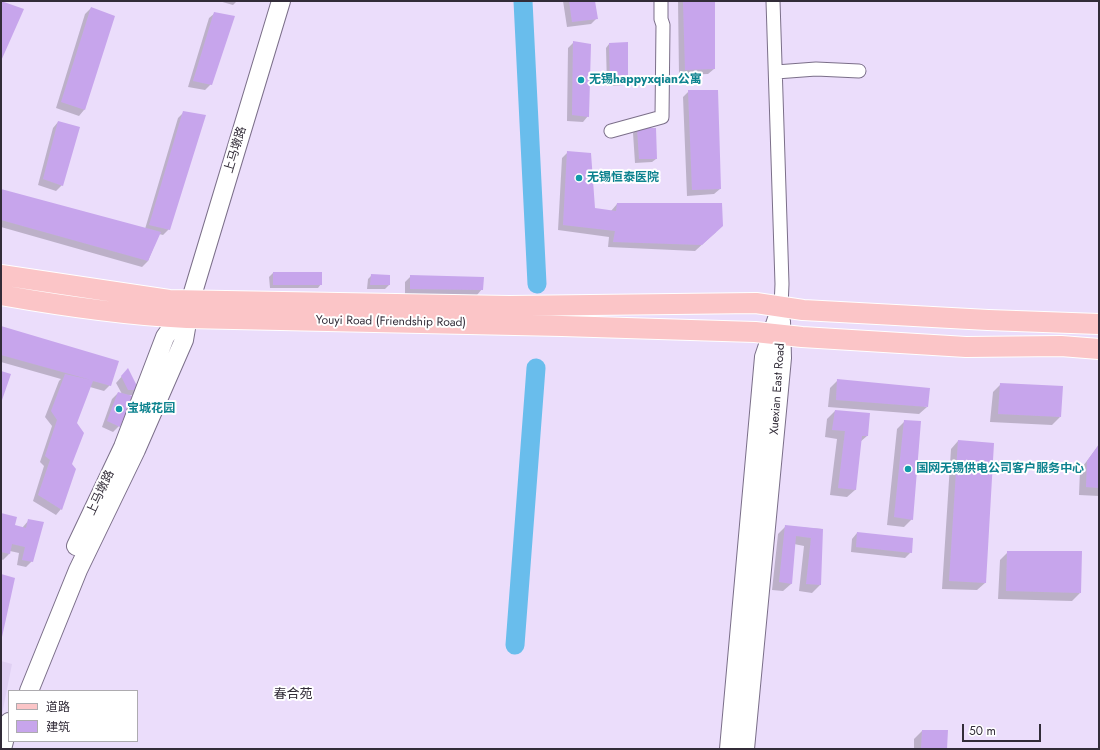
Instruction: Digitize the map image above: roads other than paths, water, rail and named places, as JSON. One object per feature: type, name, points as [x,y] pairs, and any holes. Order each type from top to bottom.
[{"type":"main road","name":"Youyi Road (Friendship Road)","points":[[1,275],[169,300],[186,312],[756,303],[803,310],[988,320],[1099,324]]},
{"type":"main road","name":"Youyi Road (Friendship Road)","points":[[1,295],[58,305],[186,312],[755,332],[966,348],[1061,346],[1099,349]]},
{"type":"street","name":"上马墩路","points":[[30,690],[78,570],[136,450],[184,340],[186,312],[281,1]]},
{"type":"street","points":[[610,131],[662,118],[663,25],[661,19],[660,1]]},
{"type":"street","points":[[773,1],[782,284],[781,307]]},
{"type":"street","points":[[776,72],[816,69],[859,71]]},
{"type":"street","name":"Xuexian East Road","points":[[745,749],[782,358],[777,334],[781,307]]},
{"type":"street","name":"上马墩路","points":[[17,690],[36,639],[67,565],[123,446],[165,337],[186,312]]},
{"type":"street","name":"Xuexian East Road","points":[[729,749],[764,357],[777,334]]},
{"type":"street","points":[[2,749],[8,726]]},
{"type":"waterway","points":[[523,1],[537,284]]},
{"type":"waterway","points":[[515,645],[536,368]]},
{"type":"place","name":"无锡happyxqian公寓","points":[[581,80]]},
{"type":"place","name":"无锡恒泰医院","points":[[579,178]]},
{"type":"place","name":"宝城花园","points":[[119,409]]},
{"type":"place","name":"国网无锡供电公司客户服务中心","points":[[908,469]]},
{"type":"district","name":"春合苑","points":[[293,695]]}]
